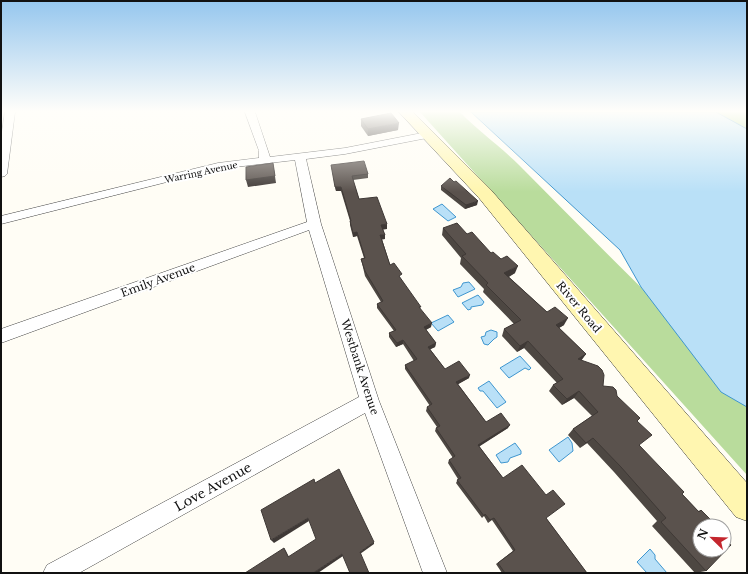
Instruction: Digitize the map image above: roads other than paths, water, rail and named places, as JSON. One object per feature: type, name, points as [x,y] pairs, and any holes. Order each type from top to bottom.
[{"type":"street","points":[[1,174],[6,139]]},
{"type":"street","points":[[260,139],[264,151],[265,160]]},
{"type":"street","name":"Warring Avenue","points":[[1,220],[212,168],[351,150],[408,139]]},
{"type":"street","name":"River Road","points":[[431,139],[485,194],[747,506]]},
{"type":"street","name":"Westbank Avenue","points":[[300,157],[314,224],[370,401],[435,573]]},
{"type":"street","name":"Emily Avenue","points":[[1,336],[314,224]]},
{"type":"street","name":"Love Avenue","points":[[55,573],[370,401]]},
{"type":"water","points":[[500,139],[747,139],[747,407],[721,392],[641,287],[620,250]]},
{"type":"water","points":[[442,204],[456,217],[448,221],[433,209]]},
{"type":"water","points":[[469,282],[475,289],[458,297],[453,290],[461,287],[463,283]]},
{"type":"water","points":[[478,295],[484,302],[482,305],[471,307],[471,309],[468,310],[462,303]]},
{"type":"water","points":[[448,315],[454,322],[438,331],[431,323]]},
{"type":"water","points":[[491,330],[497,332],[497,337],[488,345],[484,344],[481,337],[485,336],[486,332]]},
{"type":"water","points":[[520,356],[531,368],[529,370],[525,368],[509,378],[500,368]]},
{"type":"water","points":[[489,381],[506,402],[497,408],[483,391],[480,391],[478,388]]},
{"type":"water","points":[[568,437],[572,443],[573,451],[559,462],[549,450]]},
{"type":"water","points":[[515,443],[521,451],[521,454],[510,458],[508,462],[501,463],[496,455]]},
{"type":"water","points":[[650,549],[655,555],[655,559],[667,573],[647,573],[637,562]]}]
